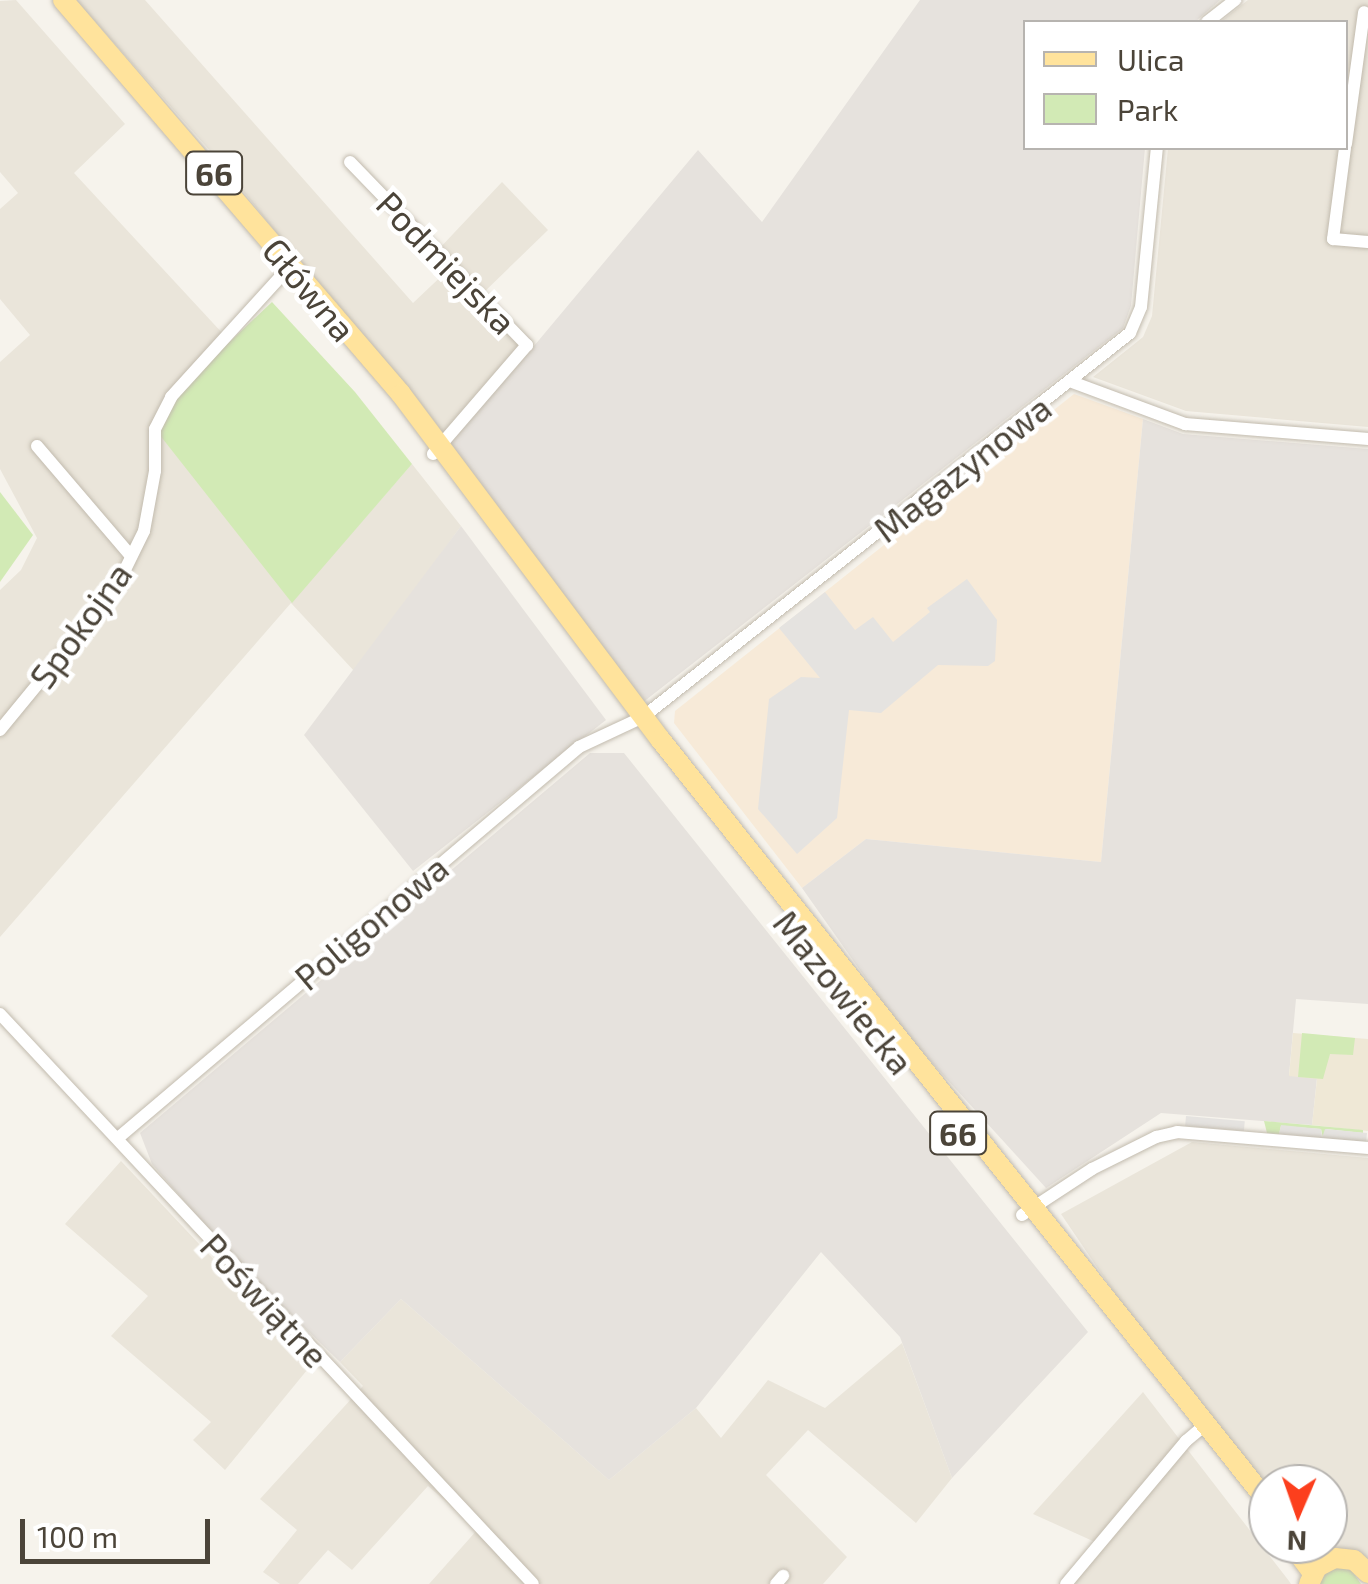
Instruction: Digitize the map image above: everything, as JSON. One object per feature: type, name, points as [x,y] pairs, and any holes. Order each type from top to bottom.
[{"type":"main road","name":"Główna","points":[[62,0],[362,350],[437,450]]},
{"type":"main road","name":"Mazowiecka","points":[[437,450],[762,891],[1027,1211],[1248,1491]]},
{"type":"main road","name":"Mazowiecka","points":[[1201,1428],[1248,1480]]},
{"type":"main road","points":[[1317,1572],[1348,1558],[1368,1572]]},
{"type":"street","points":[[1210,20],[1235,0]]},
{"type":"street","points":[[1348,125],[1364,12]]},
{"type":"street","name":"Magazynowa","points":[[638,719],[1122,341],[1136,321],[1157,150]]},
{"type":"street","points":[[1344,150],[1333,239],[1368,242]]},
{"type":"street","name":"Podmiejska","points":[[350,162],[527,345],[437,450]]},
{"type":"street","name":"Spokojna","points":[[0,730],[115,590],[144,532],[155,471],[156,429],[170,397],[290,264]]},
{"type":"street","points":[[1072,382],[1185,424],[1368,439]]},
{"type":"street","points":[[37,446],[131,556]]},
{"type":"street","name":"Poligonowa","points":[[118,1138],[564,760],[638,719]]},
{"type":"street","name":"Poświątne","points":[[0,1014],[533,1584]]},
{"type":"street","points":[[1027,1211],[1107,1161],[1156,1136],[1177,1132],[1368,1148]]},
{"type":"street","points":[[1066,1584],[1201,1428]]},
{"type":"shaded area","points":[[16,0],[125,124],[74,173],[225,336],[291,602],[412,464],[461,526],[355,672],[291,603],[0,937],[0,590],[21,570],[37,538],[0,469],[0,362],[30,335],[0,299],[0,209],[18,193],[0,172],[0,1]]},
{"type":"shaded area","points":[[76,0],[145,0],[413,303],[451,267],[437,251],[502,182],[548,230],[480,296],[534,346],[444,444],[220,162]]},
{"type":"shaded area","points":[[920,0],[1220,0],[1197,20],[1023,20],[1023,150],[1145,150],[1131,306],[1123,328],[642,703],[444,444],[527,345],[534,346],[698,150],[762,222]]},
{"type":"shaded area","points":[[1248,0],[1368,0],[1368,427],[1186,411],[1093,377],[1143,337],[1152,316],[1168,150],[1348,150],[1348,20],[1223,20]]},
{"type":"shaded area","points":[[1074,394],[1143,419],[1101,862],[866,839],[802,888],[674,723],[675,711]]},
{"type":"shaded area","points":[[1143,419],[1183,434],[1368,449],[1368,1004],[1296,999],[1289,1075],[1317,1078],[1312,1125],[1161,1113],[1046,1188],[903,1031],[802,888],[866,839],[1101,862]]},
{"type":"shaded area","points":[[461,526],[606,720],[413,871],[304,735]]},
{"type":"shaded area","points":[[967,579],[997,620],[995,661],[988,666],[938,665],[881,713],[849,710],[837,818],[797,854],[758,809],[769,699],[801,677],[820,678],[779,628],[825,592],[855,630],[873,617],[893,642],[930,612],[927,608]]},
{"type":"shaded area","points":[[590,753],[624,753],[1088,1332],[952,1478],[900,1337],[821,1252],[696,1408],[609,1480],[401,1299],[340,1362],[238,1263],[152,1164],[140,1133]]},
{"type":"shaded area","points":[[1293,1033],[1368,1039],[1368,1131],[1312,1125],[1317,1079],[1289,1076]]},
{"type":"shaded area","points":[[1186,1116],[1245,1121],[1244,1131],[1185,1126]]},
{"type":"shaded area","points":[[1281,1125],[1321,1129],[1322,1138],[1279,1134]]},
{"type":"shaded area","points":[[1325,1129],[1367,1133],[1366,1142],[1322,1138]]},
{"type":"shaded area","points":[[1192,1142],[1368,1158],[1368,1560],[1348,1554],[1348,1464],[1248,1464],[1248,1473],[1206,1428],[1061,1214]]},
{"type":"shaded area","points":[[121,1161],[312,1364],[225,1470],[193,1440],[211,1422],[111,1336],[148,1296],[65,1224]]},
{"type":"shaded area","points":[[401,1299],[609,1480],[696,1408],[721,1438],[768,1380],[825,1408],[902,1343],[952,1478],[916,1523],[808,1430],[766,1475],[847,1557],[823,1584],[429,1584],[478,1529],[428,1486],[352,1570],[328,1550],[298,1584],[280,1584],[263,1572],[297,1530],[260,1499],[363,1386],[340,1362]]},
{"type":"shaded area","points":[[1143,1392],[1248,1528],[1248,1564],[1276,1564],[1291,1584],[1059,1584],[1095,1542],[1033,1514]]},
{"type":"green space","points":[[272,302],[355,392],[412,464],[292,603],[155,429],[171,397]]},
{"type":"green space","points":[[0,492],[33,535],[0,582]]},
{"type":"green space","points":[[1302,1033],[1355,1038],[1353,1055],[1330,1054],[1323,1079],[1298,1077]]},
{"type":"green space","points":[[1264,1121],[1363,1133],[1326,1129],[1323,1138],[1321,1129],[1281,1126],[1279,1134],[1267,1133]]},
{"type":"green space","points":[[1339,1567],[1352,1571],[1361,1584],[1319,1584],[1327,1572]]}]
